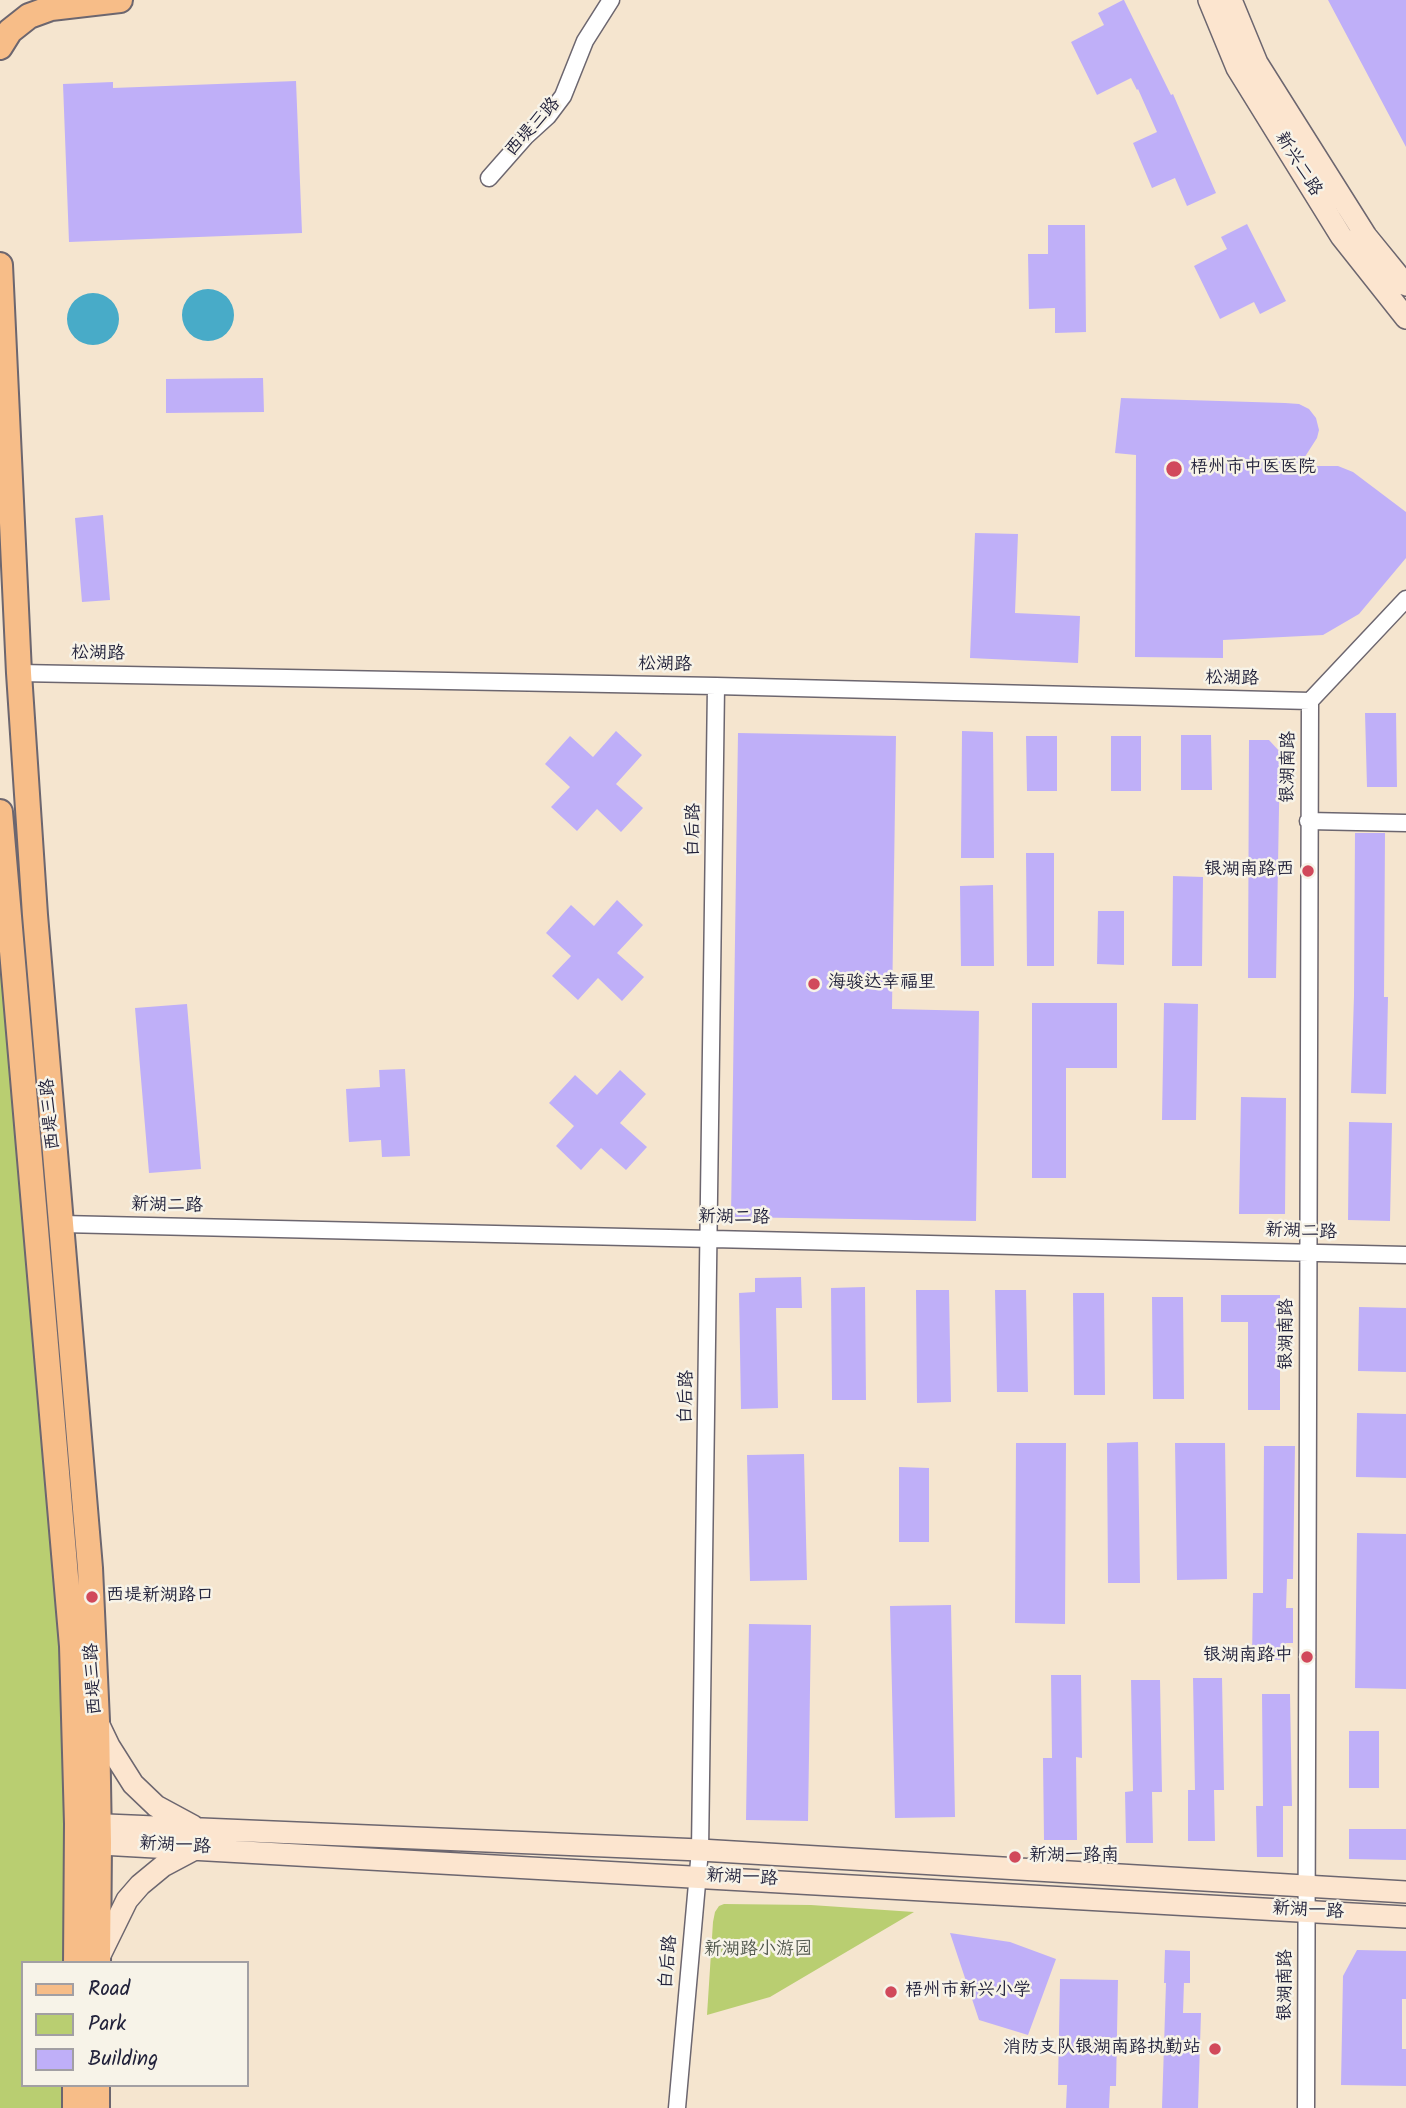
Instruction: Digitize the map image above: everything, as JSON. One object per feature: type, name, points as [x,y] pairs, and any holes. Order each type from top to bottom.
[{"type":"main road","points":[[0,47],[10,31],[29,16],[51,8],[120,0]]},
{"type":"main road","name":"西堤三路","points":[[0,265],[19,673],[35,915],[88,1533],[97,1721],[88,1833]]},
{"type":"main road","name":"西堤三路","points":[[0,812],[88,1833],[91,1961]]},
{"type":"main road","points":[[75,2087],[75,2108]]},
{"type":"main road","points":[[97,2087],[97,2108]]},
{"type":"street","name":"西堤三路","points":[[489,178],[526,136],[548,116],[563,96],[585,41],[611,0]]},
{"type":"street","name":"新兴二路","points":[[1209,0],[1237,68],[1340,236],[1406,318]]},
{"type":"street","name":"新兴二路","points":[[1231,0],[1257,62],[1366,236],[1406,285]]},
{"type":"street","points":[[1310,701],[1406,599]]},
{"type":"street","name":"松湖路","points":[[19,673],[716,686],[1310,701]]},
{"type":"street","name":"白后路","points":[[677,2108],[699,1850],[716,686]]},
{"type":"street","name":"银湖南路","points":[[1306,2108],[1310,701]]},
{"type":"street","points":[[1308,821],[1406,823]]},
{"type":"street","name":"新湖二路","points":[[62,1224],[1406,1255]]},
{"type":"street","points":[[91,1961],[121,1910],[140,1885],[198,1838],[138,1790],[122,1768],[97,1721]]},
{"type":"street","name":"新湖一路","points":[[88,1833],[699,1850],[1406,1892]]},
{"type":"street","name":"新湖一路","points":[[198,1838],[697,1877],[1406,1917]]},
{"type":"green space","points":[[0,812],[62,1512],[76,1961],[21,1961],[21,2087],[75,2087],[75,2108],[0,2108]]},
{"type":"green space","name":"新湖路小游园","points":[[724,1904],[811,1905],[914,1912],[770,1997],[707,2015],[713,1922],[715,1912]]},
{"type":"water","points":[[208,289],[218,291],[226,297],[232,305],[232,325],[226,333],[218,339],[208,341],[198,339],[190,333],[184,325],[182,315],[184,305],[190,297],[198,291]]},
{"type":"water","points":[[93,293],[103,295],[111,301],[117,309],[117,329],[111,337],[103,343],[93,345],[83,343],[75,337],[69,329],[67,319],[69,309],[75,301],[83,295]]},
{"type":"building","points":[[1124,0],[1171,95],[1173,94],[1216,193],[1187,206],[1175,178],[1152,188],[1133,143],[1157,132],[1131,78],[1097,95],[1071,42],[1104,25],[1098,13]]},
{"type":"building","points":[[1328,0],[1406,0],[1406,147]]},
{"type":"building","points":[[296,81],[302,233],[69,242],[63,84],[113,82],[113,88]]},
{"type":"building","points":[[1247,224],[1286,301],[1260,314],[1254,302],[1220,319],[1194,266],[1227,249],[1221,237]]},
{"type":"building","points":[[1048,225],[1085,225],[1086,332],[1055,333],[1055,308],[1029,309],[1028,254],[1048,254]]},
{"type":"building","points":[[263,378],[264,412],[166,413],[166,379]]},
{"type":"building","points":[[1121,398],[1285,403],[1299,404],[1309,409],[1316,418],[1319,430],[1317,438],[1299,466],[1338,466],[1353,472],[1406,512],[1406,558],[1359,614],[1323,635],[1223,640],[1223,658],[1135,657],[1136,455],[1115,453]]},
{"type":"building","points":[[103,515],[110,600],[82,602],[75,518]]},
{"type":"building","points":[[975,533],[1018,534],[1015,613],[1080,616],[1078,663],[970,658]]},
{"type":"building","points":[[1365,713],[1396,713],[1397,787],[1367,787]]},
{"type":"building","points":[[616,731],[642,755],[616,784],[643,808],[621,832],[597,809],[577,831],[551,807],[570,787],[545,764],[570,736],[593,757]]},
{"type":"building","points":[[962,731],[993,732],[994,858],[961,858]]},
{"type":"building","name":"海骏达幸福里","points":[[738,733],[896,736],[892,1009],[979,1011],[976,1221],[731,1217]]},
{"type":"building","points":[[1181,735],[1211,735],[1212,790],[1181,790]]},
{"type":"building","points":[[1026,736],[1057,736],[1057,791],[1027,791]]},
{"type":"building","points":[[1111,736],[1141,736],[1141,791],[1111,791]]},
{"type":"building","points":[[1249,740],[1269,740],[1280,752],[1276,978],[1248,978]]},
{"type":"building","points":[[1355,833],[1385,833],[1384,997],[1388,997],[1386,1094],[1351,1093]]},
{"type":"building","points":[[1026,853],[1054,853],[1054,966],[1027,966]]},
{"type":"building","points":[[1173,876],[1203,877],[1202,966],[1172,966]]},
{"type":"building","points":[[993,885],[994,966],[961,966],[960,886]]},
{"type":"building","points":[[617,900],[643,925],[617,953],[644,977],[622,1001],[598,978],[578,1000],[552,976],[571,956],[546,933],[571,905],[594,926]]},
{"type":"building","points":[[1098,911],[1124,911],[1124,965],[1097,964]]},
{"type":"building","points":[[1032,1003],[1117,1003],[1117,1068],[1066,1068],[1066,1178],[1032,1178]]},
{"type":"building","points":[[1164,1003],[1198,1004],[1196,1120],[1162,1120]]},
{"type":"building","points":[[187,1004],[201,1169],[149,1173],[135,1008]]},
{"type":"building","points":[[405,1069],[410,1156],[382,1157],[381,1140],[349,1142],[346,1089],[380,1087],[379,1070]]},
{"type":"building","points":[[620,1070],[646,1094],[620,1123],[647,1147],[626,1170],[601,1148],[581,1170],[556,1146],[574,1126],[549,1103],[575,1075],[597,1095]]},
{"type":"building","points":[[1241,1097],[1286,1098],[1285,1214],[1239,1214]]},
{"type":"building","points":[[1349,1122],[1392,1123],[1390,1221],[1348,1220]]},
{"type":"building","points":[[801,1277],[802,1308],[776,1308],[778,1408],[741,1409],[739,1293],[755,1292],[755,1278]]},
{"type":"building","points":[[865,1287],[866,1400],[832,1400],[831,1288]]},
{"type":"building","points":[[916,1290],[949,1290],[951,1402],[917,1403]]},
{"type":"building","points":[[995,1290],[1026,1290],[1028,1392],[997,1392]]},
{"type":"building","points":[[1073,1293],[1104,1293],[1105,1395],[1074,1395]]},
{"type":"building","points":[[1221,1295],[1280,1295],[1280,1410],[1248,1410],[1248,1322],[1221,1322]]},
{"type":"building","points":[[1152,1297],[1183,1297],[1184,1399],[1153,1399]]},
{"type":"building","points":[[1359,1307],[1406,1308],[1406,1372],[1358,1371]]},
{"type":"building","points":[[1357,1413],[1406,1414],[1406,1478],[1356,1477]]},
{"type":"building","points":[[1138,1442],[1140,1583],[1108,1583],[1107,1443]]},
{"type":"building","points":[[1016,1443],[1066,1443],[1065,1624],[1015,1623]]},
{"type":"building","points":[[1175,1443],[1225,1443],[1227,1579],[1177,1580]]},
{"type":"building","points":[[1264,1446],[1295,1446],[1293,1579],[1287,1579],[1286,1608],[1293,1608],[1293,1643],[1286,1643],[1286,1660],[1252,1659],[1253,1593],[1263,1593]]},
{"type":"building","points":[[804,1454],[807,1580],[750,1581],[747,1455]]},
{"type":"building","points":[[899,1467],[929,1468],[929,1542],[899,1542]]},
{"type":"building","points":[[1357,1533],[1406,1534],[1406,1689],[1355,1688]]},
{"type":"building","points":[[951,1605],[955,1817],[895,1818],[890,1606]]},
{"type":"building","points":[[749,1624],[811,1625],[808,1821],[746,1820]]},
{"type":"building","points":[[1051,1675],[1081,1675],[1082,1758],[1076,1757],[1077,1840],[1044,1840],[1043,1758],[1052,1758]]},
{"type":"building","points":[[1193,1678],[1222,1678],[1224,1790],[1214,1790],[1215,1841],[1188,1841],[1188,1790],[1195,1790]]},
{"type":"building","points":[[1131,1680],[1160,1680],[1162,1792],[1152,1792],[1153,1843],[1126,1843],[1125,1792],[1133,1791]]},
{"type":"building","points":[[1262,1694],[1290,1694],[1292,1806],[1283,1806],[1283,1857],[1257,1857],[1256,1806],[1263,1806]]},
{"type":"building","points":[[1349,1731],[1379,1731],[1379,1788],[1349,1788]]},
{"type":"building","points":[[1349,1829],[1406,1829],[1406,1860],[1349,1859]]},
{"type":"building","points":[[950,1933],[1010,1942],[1056,1959],[1028,2035],[979,2020]]},
{"type":"building","points":[[1165,1950],[1190,1951],[1190,1983],[1184,1983],[1183,2013],[1201,2013],[1198,2108],[1162,2108]]},
{"type":"building","points":[[1357,1950],[1406,1951],[1402,2049],[1406,2049],[1406,2086],[1341,2085],[1343,1976]]},
{"type":"building","points":[[1060,1979],[1118,1980],[1116,2086],[1110,2086],[1109,2108],[1066,2108],[1067,2085],[1058,2085]]},
{"type":"place","name":"梧州市中医医院","points":[[1174,469]]},
{"type":"place","name":"银湖南路西","points":[[1308,871]]},
{"type":"place","name":"海骏达幸福里","points":[[814,984]]},
{"type":"place","name":"西堤新湖路口","points":[[92,1597]]},
{"type":"place","name":"银湖南路中","points":[[1307,1657]]},
{"type":"place","name":"新湖一路南","points":[[1015,1857]]},
{"type":"place","name":"梧州市新兴小学","points":[[891,1992]]},
{"type":"place","name":"消防支队银湖南路执勤站","points":[[1215,2049]]}]
